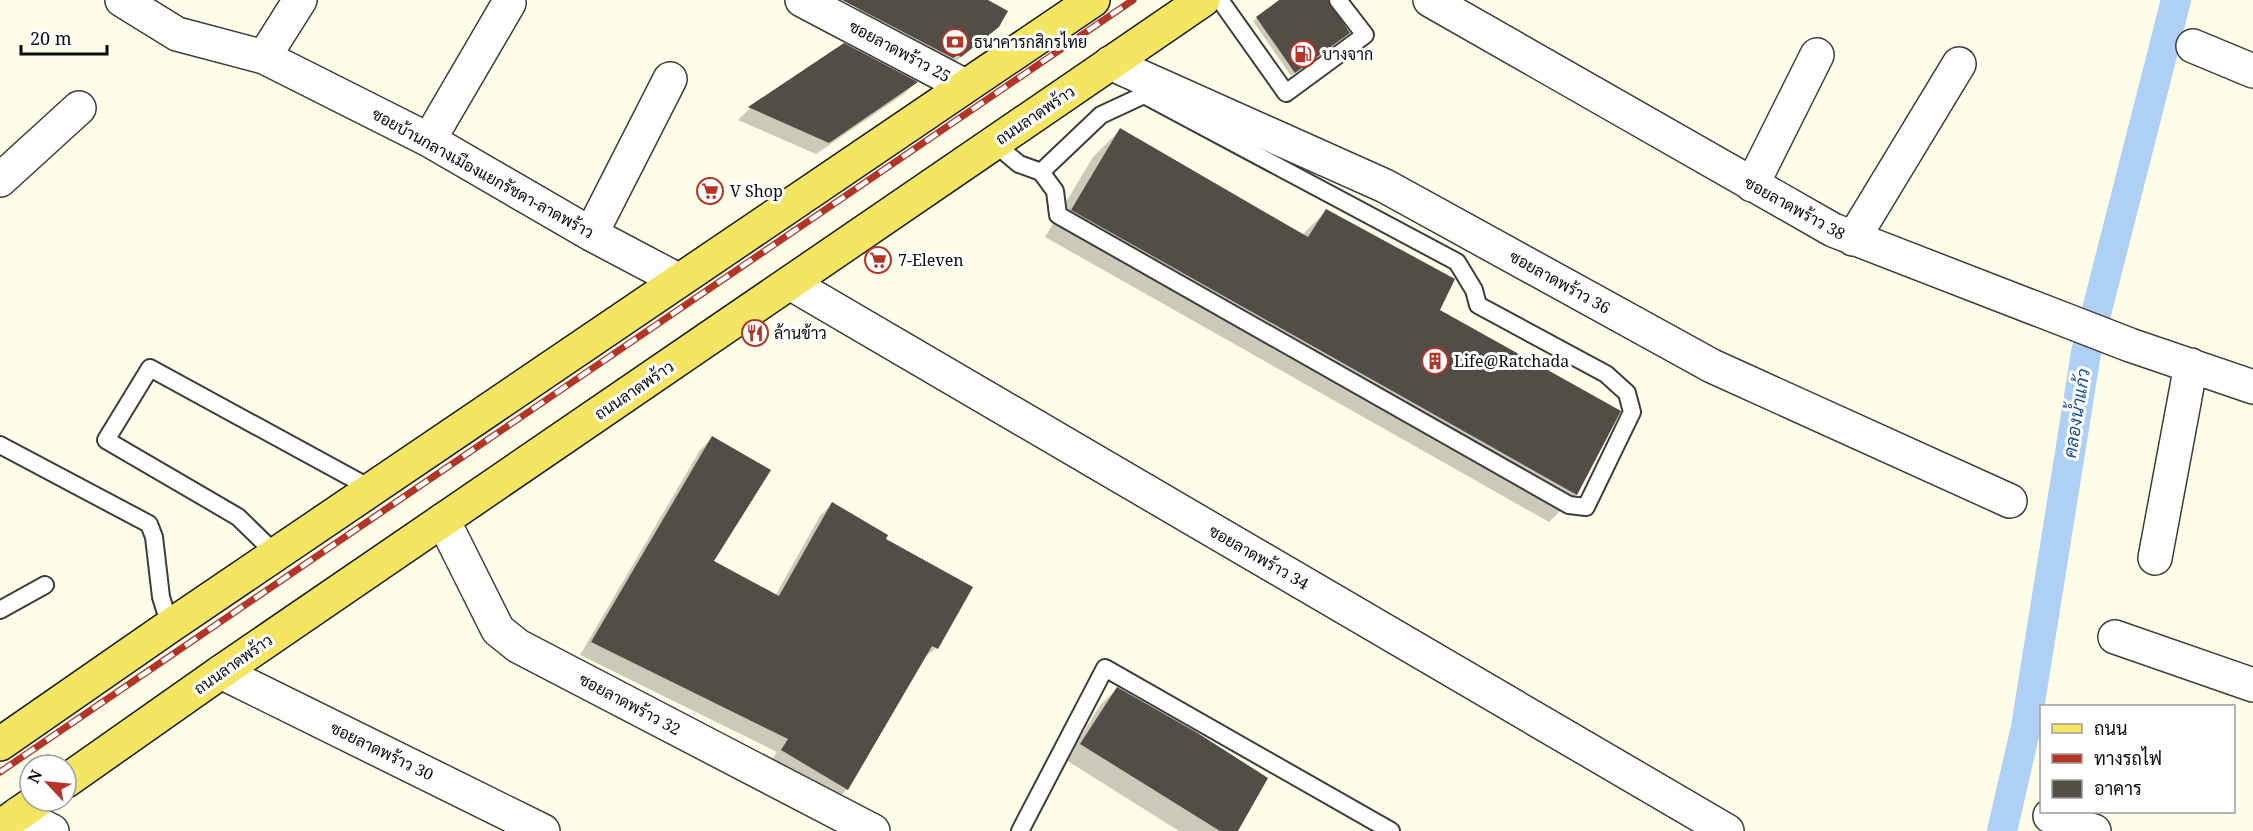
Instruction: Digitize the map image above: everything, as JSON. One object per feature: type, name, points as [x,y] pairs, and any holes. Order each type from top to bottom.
[{"type":"main road","points":[[2,741],[1093,0]]},
{"type":"main road","name":"ถนนลาดพร้าว","points":[[78,773],[221,672],[1203,0]]},
{"type":"street","name":"ซอยบ้านกลางเมืองแยกรัชดา-ลาดพร้าว","points":[[122,0],[177,34],[264,57],[429,140],[591,234],[678,280]]},
{"type":"street","points":[[264,57],[300,0]]},
{"type":"street","name":"ซอยลาดพร้าว 25","points":[[802,0],[965,86]]},
{"type":"street","name":"ซอยลาดพร้าว 38","points":[[1430,0],[1833,230],[2130,345],[2252,383]]},
{"type":"street","points":[[429,140],[509,3]]},
{"type":"street","points":[[2193,46],[2253,71]]},
{"type":"street","points":[[1752,184],[1818,55]]},
{"type":"street","name":"ซอยลาดพร้าว 36","points":[[1110,63],[1385,186],[1712,366],[2010,501]]},
{"type":"street","points":[[1853,239],[1959,64]]},
{"type":"street","points":[[591,234],[670,79]]},
{"type":"street","points":[[0,180],[79,108]]},
{"type":"street","name":"ซอยลาดพร้าว 34","points":[[790,282],[1727,831]]},
{"type":"street","points":[[2155,558],[2191,364]]},
{"type":"street","name":"ซอยลาดพร้าว 32","points":[[443,520],[498,630],[518,646],[873,831]]},
{"type":"street","points":[[2115,637],[2253,685]]},
{"type":"street","name":"ซอยลาดพร้าว 30","points":[[221,672],[543,831]]},
{"type":"street","points":[[18,814],[52,831]]},
{"type":"street","points":[[2050,816],[2094,831]]},
{"type":"lane","points":[[1220,0],[1286,93],[1365,35],[1338,0]]},
{"type":"lane","points":[[994,143],[1019,164],[1041,172],[1055,191],[1058,214],[1569,505],[1586,507],[1632,411],[1627,393],[1606,374],[1478,305],[1474,290],[1457,262],[1144,95],[1101,115],[1041,172]]},
{"type":"lane","points":[[276,554],[238,517],[106,440],[150,368],[372,489]]},
{"type":"lane","points":[[0,445],[149,524],[154,537],[161,597],[170,626]]},
{"type":"lane","points":[[0,610],[45,585]]},
{"type":"lane","points":[[1020,831],[1105,668],[1391,831]]},
{"type":"building","name":"ธนาคารกสิกรไทย","points":[[842,0],[988,0],[1008,11],[999,27],[961,57],[958,55],[953,58]]},
{"type":"building","name":"บางจาก","points":[[1279,0],[1328,0],[1350,33],[1295,73],[1256,17]]},
{"type":"building","points":[[844,43],[918,82],[829,143],[748,107]]},
{"type":"building","name":"Life@Ratchada","points":[[1120,128],[1308,237],[1326,209],[1455,279],[1440,310],[1621,411],[1577,495],[1071,210]]},
{"type":"building","points":[[712,436],[771,470],[714,561],[779,596],[832,502],[888,535],[886,539],[973,587],[938,649],[932,646],[848,790],[781,750],[788,739],[591,642]]},
{"type":"building","points":[[1117,687],[1196,732],[1268,778],[1238,831],[1220,831],[1080,744]]},
{"type":"waterway","name":"คลองน้ำแก้ว","points":[[2002,831],[2026,727],[2086,353],[2176,0]]},
{"type":"railway","points":[[0,772],[1133,0]]},
{"type":"place","name":"ธนาคารกสิกรไทย","points":[[955,42]]},
{"type":"place","name":"บางจาก","points":[[1303,54]]},
{"type":"place","name":"V Shop","points":[[710,191]]},
{"type":"place","name":"7-Eleven","points":[[878,260]]},
{"type":"place","name":"ล้านข้าว","points":[[755,333]]},
{"type":"place","name":"Life@Ratchada","points":[[1435,361]]}]
